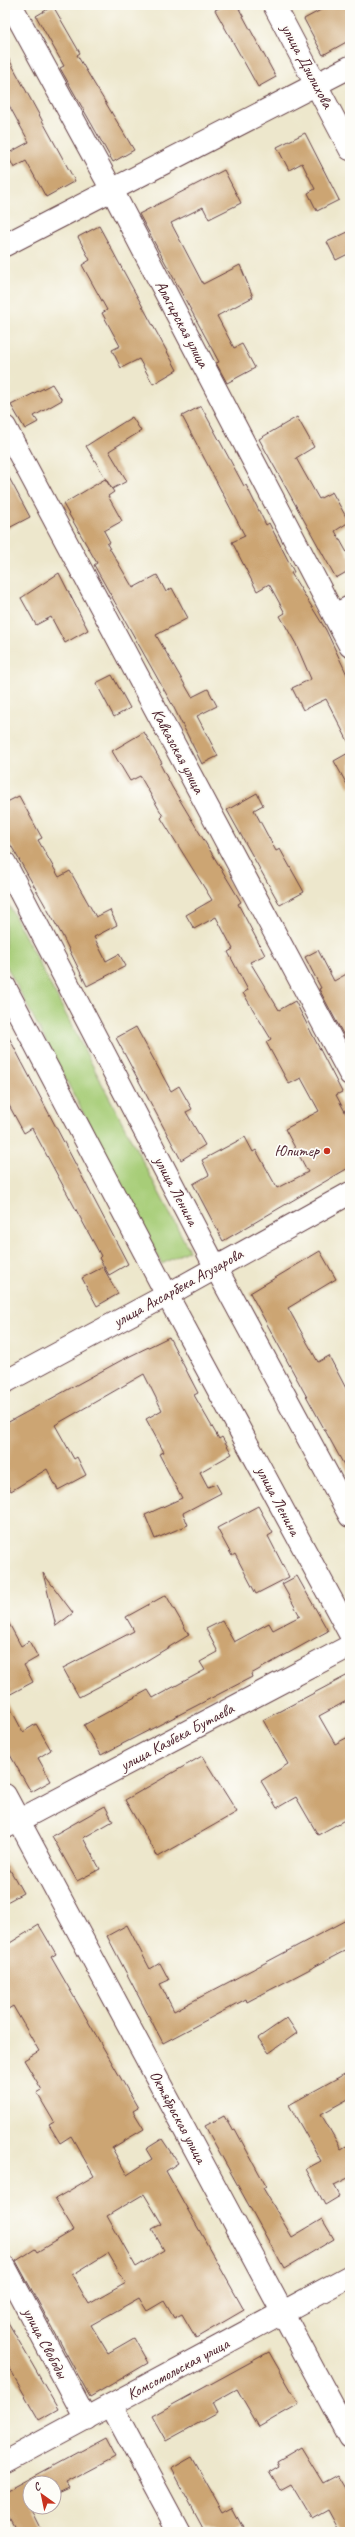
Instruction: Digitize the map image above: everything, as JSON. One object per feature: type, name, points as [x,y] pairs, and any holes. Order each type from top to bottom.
[{"type":"street","name":"Алагирская улица","points":[[11,5],[342,611],[350,646]]},
{"type":"street","name":"улица Дзилихова","points":[[274,5],[350,149]]},
{"type":"street","points":[[5,245],[350,67]]},
{"type":"street","name":"Кавказская улица","points":[[5,427],[350,1074]]},
{"type":"street","name":"улица Ленина","points":[[5,863],[216,1268],[350,1516]]},
{"type":"street","name":"улица Ленина","points":[[5,987],[167,1295],[350,1634]]},
{"type":"street","name":"улица Ахсарбека Агузарова","points":[[5,1382],[167,1295],[350,1193]]},
{"type":"street","name":"улица Казбека Бутаева","points":[[12,1824],[350,1646]]},
{"type":"street","name":"Октябрьская улица","points":[[5,1796],[12,1824],[283,2312],[350,2438]]},
{"type":"street","name":"улица Свободы","points":[[5,2267],[86,2419]]},
{"type":"street","name":"Комсомольская улица","points":[[5,2462],[350,2276]]},
{"type":"street","points":[[111,2405],[179,2532]]},
{"type":"green space","points":[[5,898],[189,1250],[162,1264],[5,963]]},
{"type":"building","points":[[225,5],[237,5],[276,77],[258,87],[215,10]]},
{"type":"building","points":[[330,5],[350,5],[350,40],[323,55],[304,19]]},
{"type":"building","points":[[53,6],[80,53],[77,55],[134,150],[113,162],[60,68],[64,66],[36,16]]},
{"type":"building","points":[[5,52],[75,181],[46,197],[26,161],[14,168],[7,154],[29,142],[5,98]]},
{"type":"building","points":[[305,133],[339,200],[317,211],[308,193],[315,189],[302,163],[289,170],[277,147]]},
{"type":"building","points":[[224,170],[241,203],[209,219],[203,207],[171,223],[203,284],[240,265],[253,297],[217,316],[234,348],[242,344],[255,368],[227,383],[216,363],[219,362],[139,214]]},
{"type":"building","points":[[99,226],[177,370],[153,384],[139,359],[121,368],[112,350],[120,346],[102,313],[107,310],[82,265],[90,260],[78,237]]},
{"type":"building","points":[[350,231],[350,253],[336,260],[327,242]]},
{"type":"building","points":[[52,384],[62,400],[34,416],[38,422],[25,429],[11,405]]},
{"type":"building","points":[[201,406],[244,486],[246,485],[266,525],[269,523],[294,572],[291,573],[326,630],[350,681],[350,745],[326,699],[303,710],[292,688],[311,679],[296,644],[280,616],[285,613],[269,584],[257,591],[232,542],[245,536],[182,416]]},
{"type":"building","points":[[132,417],[141,431],[109,451],[127,481],[112,489],[86,446]]},
{"type":"building","points":[[297,417],[314,447],[296,458],[319,499],[332,492],[349,522],[335,531],[350,558],[350,570],[336,578],[259,439]]},
{"type":"building","points":[[5,470],[30,517],[5,530]]},
{"type":"building","points":[[105,479],[114,492],[108,496],[122,521],[104,531],[110,542],[107,544],[133,588],[157,575],[166,592],[172,588],[188,618],[156,635],[192,697],[208,689],[217,706],[197,716],[218,756],[202,764],[173,706],[94,565],[97,563],[63,504]]},
{"type":"building","points":[[59,573],[88,630],[65,643],[51,617],[36,625],[21,598]]},
{"type":"building","points":[[112,675],[130,708],[114,717],[96,683]]},
{"type":"building","points":[[144,732],[162,763],[160,764],[172,787],[241,902],[238,904],[265,955],[250,962],[279,1010],[295,1001],[342,1092],[336,1095],[350,1121],[350,1167],[223,1241],[193,1184],[209,1175],[202,1160],[245,1137],[253,1152],[256,1150],[277,1188],[308,1172],[285,1129],[319,1111],[301,1078],[289,1084],[266,1042],[271,1039],[243,993],[248,990],[228,952],[233,949],[216,917],[194,929],[186,915],[212,900],[161,818],[163,816],[140,776],[130,781],[112,751]]},
{"type":"building","points":[[350,752],[350,790],[334,761]]},
{"type":"building","points":[[257,793],[263,805],[254,810],[276,851],[280,849],[304,892],[280,905],[227,810]]},
{"type":"building","points":[[19,796],[42,838],[38,840],[59,877],[70,871],[96,917],[110,910],[117,925],[94,937],[106,961],[119,954],[126,966],[87,986],[62,935],[5,835],[5,803]]},
{"type":"building","points":[[318,950],[334,981],[350,972],[350,1047],[319,989],[321,988],[305,957]]},
{"type":"building","points":[[136,1027],[171,1091],[179,1086],[192,1109],[186,1112],[205,1145],[181,1160],[116,1038]]},
{"type":"building","points":[[5,1030],[128,1264],[109,1275],[99,1258],[101,1256],[32,1128],[24,1133],[5,1098]]},
{"type":"building","points":[[320,1251],[336,1279],[288,1308],[318,1362],[329,1356],[350,1396],[350,1476],[250,1293]]},
{"type":"building","points":[[103,1267],[118,1294],[97,1306],[82,1278]]},
{"type":"building","points":[[169,1337],[198,1393],[194,1395],[219,1439],[222,1437],[232,1454],[200,1472],[208,1487],[216,1484],[221,1493],[183,1513],[188,1525],[155,1539],[145,1515],[182,1498],[159,1454],[164,1452],[146,1419],[162,1410],[144,1374],[55,1425],[74,1459],[77,1457],[86,1475],[58,1490],[47,1469],[11,1491],[5,1481],[5,1424],[120,1361]]},
{"type":"building","points":[[258,1506],[273,1533],[268,1536],[289,1577],[256,1594],[235,1554],[232,1556],[217,1528]]},
{"type":"building","points":[[43,1573],[73,1613],[56,1626]]},
{"type":"building","points":[[297,1576],[328,1631],[251,1674],[252,1677],[101,1755],[84,1725],[148,1690],[153,1698],[205,1670],[200,1662],[218,1652],[206,1629],[222,1621],[234,1642],[269,1623],[273,1630],[300,1616],[282,1584]]},
{"type":"building","points":[[166,1595],[189,1635],[136,1667],[79,1697],[63,1668],[134,1631],[126,1617]]},
{"type":"building","points":[[5,1616],[21,1646],[29,1641],[38,1657],[24,1665],[33,1682],[5,1697]]},
{"type":"building","points":[[350,1674],[350,1699],[319,1716],[335,1744],[350,1736],[350,1817],[318,1835],[296,1797],[277,1808],[261,1781],[288,1764],[263,1720]]},
{"type":"building","points":[[5,1698],[23,1732],[36,1724],[51,1750],[38,1758],[51,1781],[31,1792],[5,1746]]},
{"type":"building","points":[[202,1756],[237,1812],[158,1857],[125,1800]]},
{"type":"building","points":[[105,1806],[113,1821],[83,1838],[100,1869],[77,1881],[52,1836]]},
{"type":"building","points":[[5,1861],[23,1893],[5,1903]]},
{"type":"building","points":[[350,1918],[350,1948],[247,2002],[246,1999],[163,2043],[107,1936],[127,1925],[150,1969],[160,1963],[169,1980],[160,1984],[174,2011]]},
{"type":"building","points":[[39,1925],[56,1954],[51,1957],[138,2108],[133,2111],[144,2129],[112,2148],[127,2175],[152,2159],[146,2149],[162,2139],[178,2163],[166,2171],[244,2310],[196,2338],[182,2314],[174,2318],[164,2301],[147,2311],[139,2298],[91,2325],[108,2353],[134,2338],[148,2363],[90,2397],[16,2261],[35,2249],[37,2252],[74,2230],[55,2199],[94,2176],[71,2136],[60,2143],[49,2125],[54,2122],[37,2093],[42,2090],[24,2060],[39,2051],[13,2006],[5,2011],[5,1946]],"holes":[[[144,2194],[162,2224],[152,2229],[164,2250],[136,2267],[107,2216]],[[108,2253],[126,2283],[89,2304],[72,2275]]]},
{"type":"building","points":[[287,2018],[297,2033],[269,2053],[258,2038]]},
{"type":"building","points":[[350,2071],[350,2098],[321,2114],[341,2149],[350,2144],[350,2177],[334,2185],[340,2196],[325,2205],[306,2169],[321,2161],[289,2105]]},
{"type":"building","points":[[224,2116],[232,2130],[235,2129],[266,2186],[263,2188],[292,2237],[322,2219],[334,2239],[284,2269],[205,2126]]},
{"type":"building","points":[[5,2317],[58,2409],[39,2420],[5,2361]]},
{"type":"building","points":[[269,2352],[299,2404],[259,2427],[237,2389],[212,2403],[217,2413],[166,2441],[152,2416]]},
{"type":"building","points":[[105,2438],[115,2457],[66,2483],[69,2488],[62,2491],[62,2475],[36,2475]]},
{"type":"building","points":[[301,2447],[323,2483],[338,2475],[350,2495],[350,2532],[340,2532],[328,2510],[312,2519],[291,2484],[280,2490],[269,2472],[279,2466],[277,2461]]},
{"type":"building","points":[[192,2457],[223,2512],[232,2507],[243,2528],[235,2532],[205,2532],[171,2469]]},
{"type":"building","points":[[22,2483],[22,2515],[34,2515],[42,2532],[17,2532],[5,2510],[5,2492]]},
{"type":"place","name":"Юпитер","points":[[327,1151]]}]
